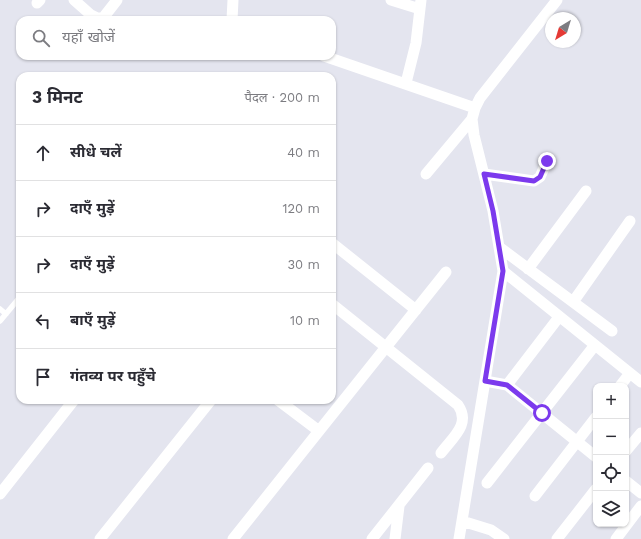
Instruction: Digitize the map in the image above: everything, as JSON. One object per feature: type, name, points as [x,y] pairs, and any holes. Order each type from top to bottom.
[{"type":"street","points":[[74,0],[94,16]]},
{"type":"street","points":[[105,16],[117,0]]},
{"type":"street","points":[[232,16],[233,0]]},
{"type":"street","points":[[391,0],[420,4],[416,43],[406,83]]},
{"type":"street","points":[[459,539],[503,271],[472,119],[480,98],[557,0]]},
{"type":"street","points":[[336,60],[475,108]]},
{"type":"street","points":[[426,174],[472,119]]},
{"type":"street","points":[[484,174],[534,181],[540,177],[547,161]]},
{"type":"street","points":[[528,269],[586,191]]},
{"type":"street","points":[[573,302],[630,221]]},
{"type":"street","points":[[336,246],[416,310]]},
{"type":"street","points":[[499,247],[612,331]]},
{"type":"street","points":[[503,271],[641,382]]},
{"type":"street","points":[[233,539],[446,272]]},
{"type":"street","points":[[336,307],[458,405],[463,412],[464,420],[460,428],[441,453]]},
{"type":"street","points":[[507,385],[559,317]]},
{"type":"street","points":[[487,482],[595,345]]},
{"type":"street","points":[[622,383],[630,374]]},
{"type":"street","points":[[485,381],[507,385],[594,455]]},
{"type":"street","points":[[0,494],[71,404]]},
{"type":"street","points":[[100,539],[208,404]]},
{"type":"street","points":[[283,404],[319,431]]},
{"type":"street","points":[[535,496],[594,419]]},
{"type":"street","points":[[629,447],[641,432]]},
{"type":"street","points":[[372,539],[428,468]]},
{"type":"street","points":[[629,483],[641,493]]},
{"type":"street","points":[[557,539],[594,491]]},
{"type":"street","points":[[395,539],[399,506]]},
{"type":"street","points":[[616,539],[641,506]]},
{"type":"street","points":[[462,521],[491,530],[504,539]]},
{"type":"lane","points":[[0,321],[16,302]]},
{"type":"lane","points":[[0,309],[6,314]]},
{"type":"route","points":[[542,413],[507,385],[499,382],[485,381],[503,271],[493,211],[484,174],[534,181],[540,177],[547,161]]}]
